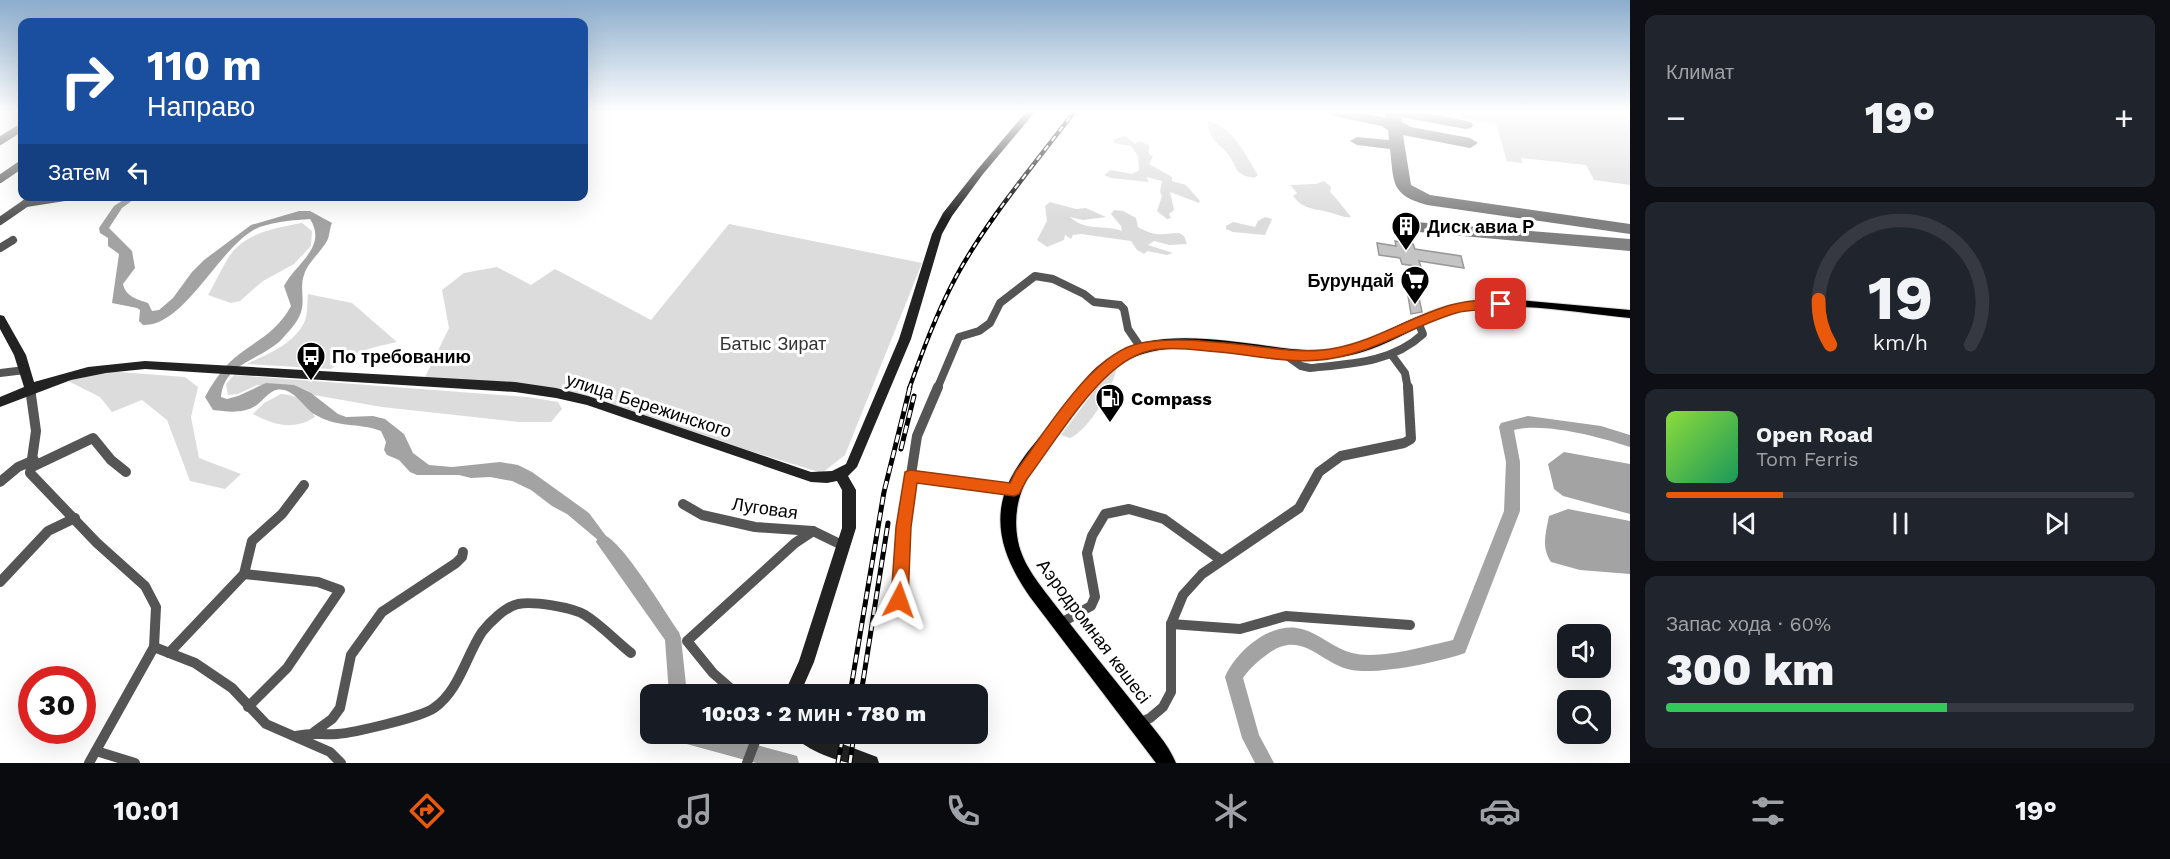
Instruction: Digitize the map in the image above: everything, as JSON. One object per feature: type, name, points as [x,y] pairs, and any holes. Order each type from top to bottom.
[{"type":"main road","points":[[796,684],[806,662],[849,528],[849,490],[841,475],[851,467],[905,339],[937,234],[947,215],[1001,148]]},
{"type":"main road","name":"Аэродромная көшесі","points":[[1167,763],[1139,723],[1059,624],[1025,577],[1016,558],[1008,525],[1010,504],[1021,475],[1095,376],[1114,360],[1141,348],[1184,344],[1316,356],[1346,351],[1375,342],[1418,322],[1454,309],[1479,304],[1630,314]]},
{"type":"main road","points":[[0,319],[20,355],[30,388]]},
{"type":"main road","name":"улица Бережинского","points":[[0,402],[30,388],[65,376],[104,367],[145,364],[515,387],[556,393],[588,401],[811,477],[828,478],[841,475]]},
{"type":"main road","points":[[819,744],[871,763]]},
{"type":"street","points":[[0,179],[18,167]]},
{"type":"street","points":[[0,221],[29,201]]},
{"type":"street","points":[[26,203],[39,201]]},
{"type":"street","points":[[0,248],[13,240]]},
{"type":"street","points":[[899,600],[903,527],[917,436],[957,340],[979,331],[990,323],[1000,303],[1030,278],[1042,276],[1084,294],[1094,302],[1120,305],[1124,309],[1128,329],[1141,348]]},
{"type":"street","points":[[1284,354],[1293,362],[1310,368],[1373,361],[1417,341],[1423,334],[1418,322]]},
{"type":"street","points":[[1139,723],[1163,707],[1171,692],[1171,624],[1183,595],[1202,574],[1299,508],[1319,472],[1341,456],[1404,443],[1411,439],[1405,374],[1390,354]]},
{"type":"street","points":[[0,373],[25,370]]},
{"type":"street","points":[[30,388],[36,419],[36,454],[30,473],[97,543],[145,586],[156,607],[154,647],[88,763]]},
{"type":"street","points":[[0,482],[18,467],[93,438],[111,460],[126,472]]},
{"type":"street","points":[[910,476],[1014,490]]},
{"type":"street","points":[[169,653],[244,574],[252,541],[282,514],[304,485]]},
{"type":"street","name":"Луговая","points":[[683,504],[702,515],[755,527],[813,531],[844,546]]},
{"type":"street","points":[[1059,624],[1091,606],[1095,597],[1086,553],[1092,536],[1105,514],[1129,509],[1164,519],[1221,560]]},
{"type":"street","points":[[0,582],[48,531],[75,518]]},
{"type":"street","points":[[724,684],[713,674],[687,641],[795,543],[813,531]]},
{"type":"street","points":[[314,732],[332,719],[340,708],[342,686],[351,655],[382,612],[456,563],[462,557],[463,552]]},
{"type":"street","points":[[244,574],[318,582],[340,591],[284,670],[264,695],[248,707]]},
{"type":"street","points":[[296,736],[314,732],[336,734],[363,730],[432,710],[447,697],[483,631],[500,614],[517,604],[538,604],[579,613],[631,653]]},
{"type":"street","points":[[1171,624],[1240,628],[1286,616],[1410,625]]},
{"type":"street","points":[[154,647],[195,663],[232,688],[266,724],[330,752],[341,763]]},
{"type":"street","points":[[747,763],[754,744]]},
{"type":"street","points":[[96,751],[135,763]]},
{"type":"green space","points":[[1132,148],[1149,148],[1149,154],[1153,156],[1149,164],[1172,177],[1172,181],[1186,185],[1200,201],[1199,203],[1170,192],[1174,210],[1169,214],[1171,218],[1167,219],[1157,211],[1162,196],[1160,192],[1162,181],[1146,177],[1149,182],[1111,178],[1104,175],[1111,170],[1132,174],[1139,170],[1138,156]]},
{"type":"green space","points":[[1222,148],[1241,148],[1258,175],[1254,178],[1242,174]]},
{"type":"green space","points":[[1503,148],[1630,148],[1630,185],[1594,180],[1586,165],[1521,158],[1522,163],[1507,161]]},
{"type":"green space","points":[[1324,181],[1331,187],[1330,192],[1351,217],[1306,207],[1293,196],[1297,193],[1290,185],[1316,184]]},
{"type":"green space","points":[[1050,202],[1076,209],[1086,208],[1106,217],[1083,220],[1070,217],[1082,225],[1122,231],[1121,226],[1111,214],[1114,210],[1123,211],[1136,218],[1138,227],[1158,234],[1179,233],[1184,236],[1187,244],[1169,245],[1154,241],[1148,245],[1173,253],[1167,255],[1147,251],[1144,254],[1137,250],[1131,241],[1081,234],[1073,235],[1071,239],[1065,235],[1064,240],[1047,247],[1037,240],[1047,221],[1045,206]]},
{"type":"green space","points":[[1265,217],[1272,219],[1265,235],[1233,232],[1226,229],[1226,226],[1233,222],[1255,227],[1258,221]]},
{"type":"green space","points":[[302,223],[312,231],[311,246],[294,264],[263,281],[240,301],[231,303],[208,295],[237,247],[251,237],[268,230]]},
{"type":"green space","name":"Батыс Зират","points":[[729,224],[922,263],[845,455],[822,473],[542,387],[424,379],[449,328],[442,290],[464,273],[497,267],[531,285],[555,269],[651,320]]},
{"type":"green space","points":[[308,294],[352,303],[397,342],[354,354],[331,369],[247,364],[279,348],[299,331],[306,316]]},
{"type":"green space","points":[[1116,369],[1105,397],[1092,418],[1070,438],[1061,435],[1097,387]]},
{"type":"green space","points":[[106,371],[185,377],[198,387],[191,417],[199,458],[241,474],[225,489],[190,481],[167,420],[142,400],[112,412],[100,397],[66,380]]},
{"type":"green space","points":[[234,375],[528,397],[558,402],[562,409],[551,422],[519,422],[382,407],[257,385],[238,394],[228,395],[226,384]]},
{"type":"green space","points":[[281,394],[302,400],[315,417],[299,424],[284,425],[253,414],[264,403]]},
{"type":"shaded area","points":[[122,201],[132,201],[122,208],[109,228],[132,251],[135,268],[123,284],[124,288],[132,297],[148,303],[152,311],[159,310],[173,298],[204,260],[251,225],[299,211],[310,211],[332,223],[327,241],[304,275],[302,308],[297,321],[274,346],[236,369],[229,376],[221,397],[227,399],[238,396],[266,383],[294,385],[311,393],[338,414],[346,417],[373,416],[385,419],[404,434],[413,453],[429,465],[452,467],[500,462],[518,465],[532,472],[589,513],[617,556],[567,514],[531,490],[512,481],[490,477],[417,475],[410,472],[399,460],[387,455],[384,450],[386,442],[381,431],[323,419],[310,411],[288,391],[273,391],[258,404],[242,411],[213,410],[205,397],[219,375],[238,355],[278,325],[291,306],[284,286],[313,246],[315,229],[310,219],[272,224],[252,231],[239,241],[186,302],[158,322],[143,325],[139,321],[140,310],[112,303],[119,254],[108,246],[108,238],[100,233],[99,228],[114,206]]},
{"type":"shaded area","points":[[1564,452],[1630,464],[1630,514],[1563,496],[1554,489],[1548,464]]},
{"type":"shaded area","points":[[1568,509],[1630,521],[1630,574],[1580,570],[1551,562],[1545,545],[1549,516]]},
{"type":"building","name":"Диск авиа Р","points":[[1395,241],[1413,244],[1415,249],[1461,256],[1464,268],[1419,261],[1421,267],[1402,264],[1400,258],[1379,255],[1377,243],[1396,246]]},
{"type":"building","name":"Бурундай","points":[[1408,296],[1419,298],[1422,312],[1411,314]]},
{"type":"waterway","points":[[1265,763],[1251,738],[1234,677],[1246,659],[1276,638],[1300,636],[1352,662],[1387,662],[1459,647],[1512,511],[1513,462],[1506,427],[1528,421],[1601,432],[1630,441]]},
{"type":"waterway","points":[[604,542],[617,556],[673,638],[677,684]]},
{"type":"waterway","points":[[720,744],[790,763]]},
{"type":"taxiway","points":[[1398,148],[1403,187],[1413,195],[1427,200],[1630,229]]},
{"type":"taxiway","points":[[1403,226],[1630,245]]},
{"type":"railway","points":[[909,389],[937,317],[957,275],[983,233],[1046,148]]},
{"type":"railway","points":[[852,684],[884,492],[910,387]]},
{"type":"railway","points":[[901,449],[914,396]]},
{"type":"railway","points":[[863,684],[888,523]]},
{"type":"railway","points":[[838,763],[841,744]]},
{"type":"railway","points":[[850,763],[853,744]]},
{"type":"place","name":"Диск авиа Р","points":[[1406,252]]},
{"type":"place","name":"Бурундай","points":[[1415,306]]},
{"type":"place","name":"По требованию","points":[[311,382]]},
{"type":"place","name":"Compass","points":[[1110,424]]},
{"type":"route","points":[[899,600],[903,527],[910,476],[1014,490],[1021,475],[1095,376],[1114,360],[1141,348],[1184,344],[1316,356],[1375,342],[1418,322],[1454,309],[1479,304],[1501,304]]}]
